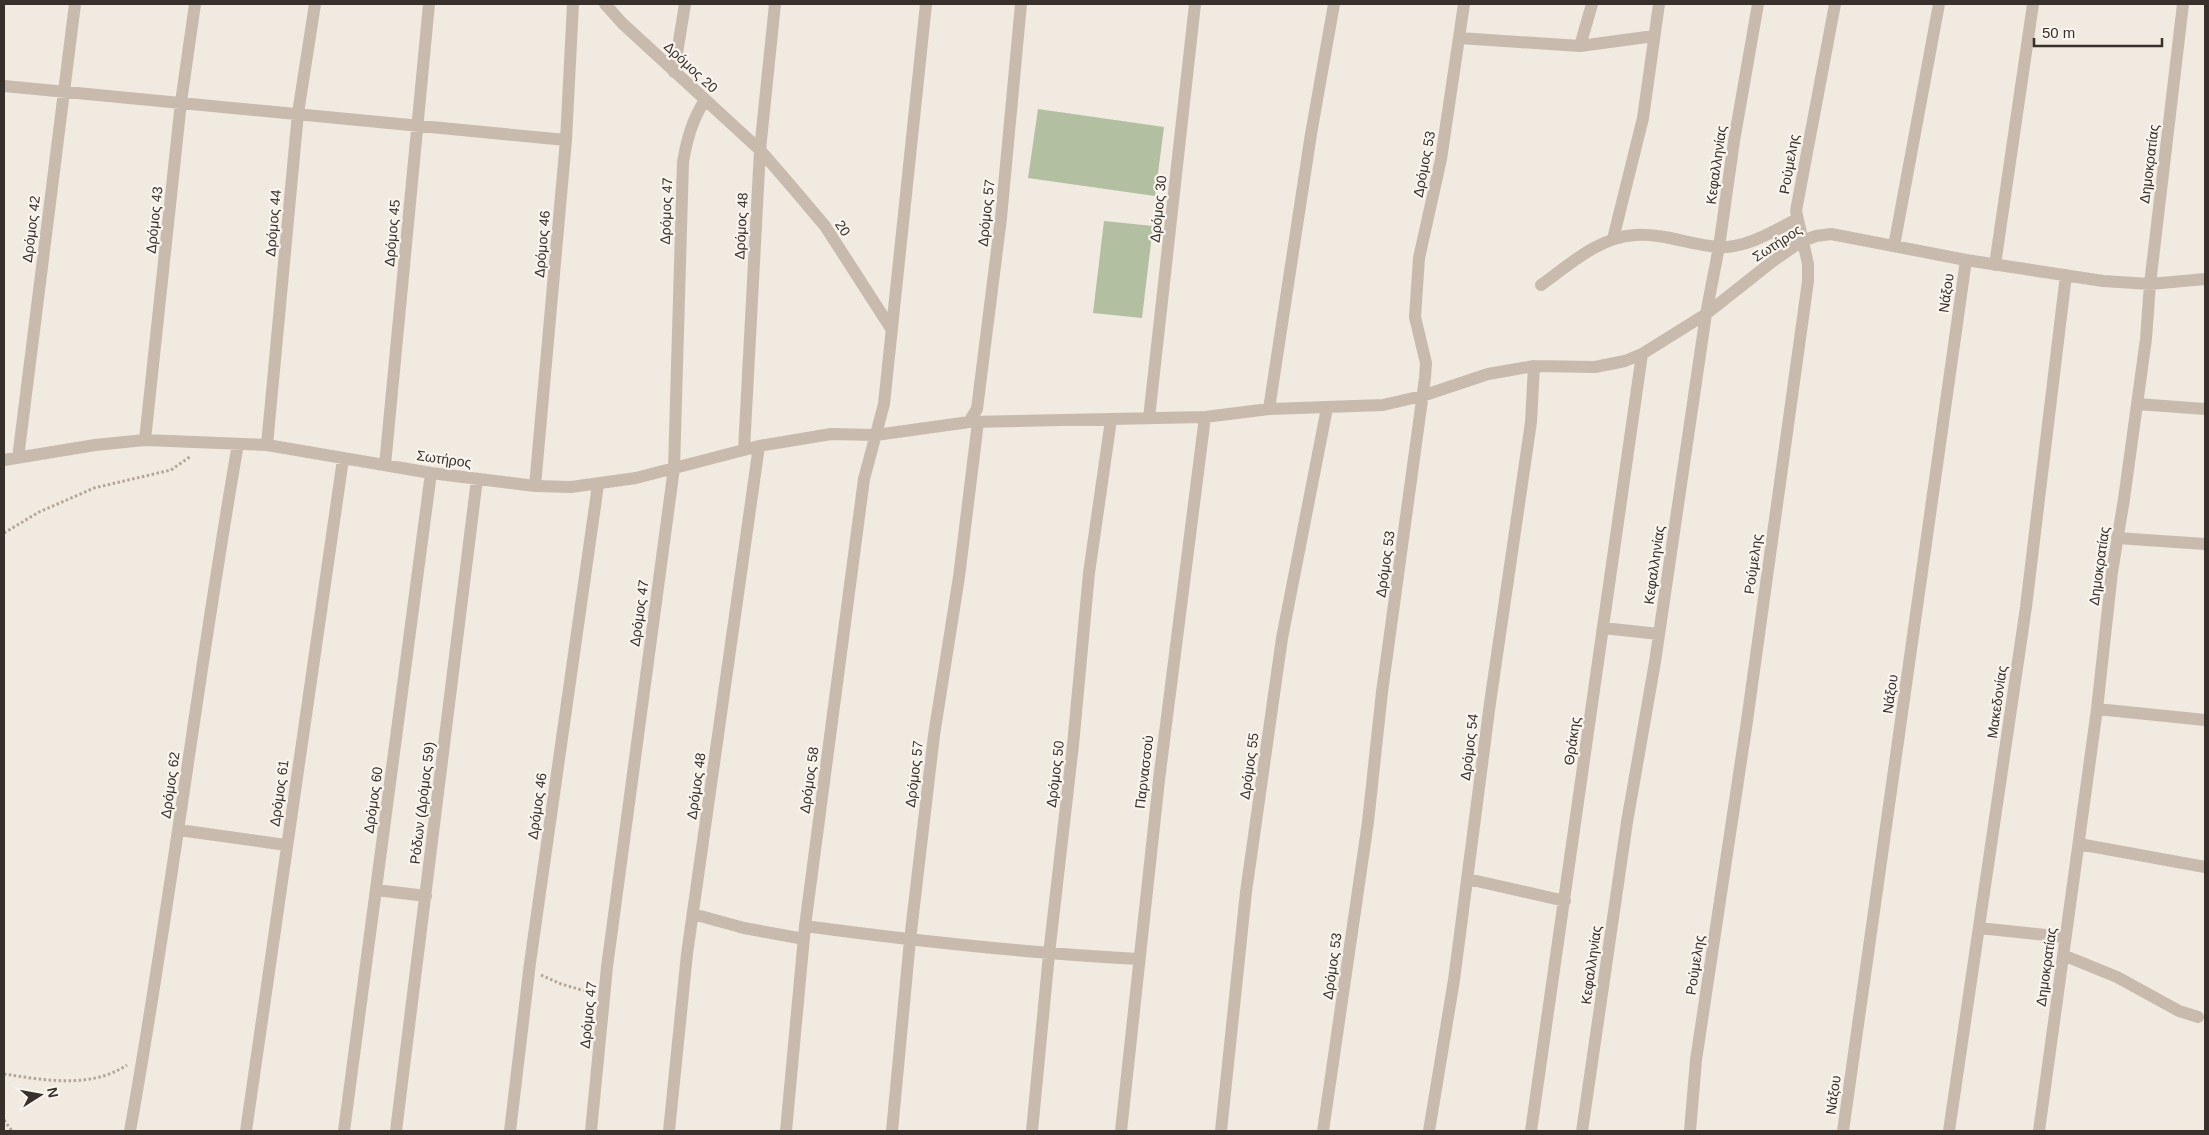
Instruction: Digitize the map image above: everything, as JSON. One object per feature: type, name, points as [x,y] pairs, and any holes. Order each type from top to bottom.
[{"type":"street","name":"Δρόμος 42","points":[[18,458],[75,4]]},
{"type":"street","name":"Δρόμος 43","points":[[145,440],[181,102],[195,4]]},
{"type":"street","name":"Δρόμος 44","points":[[267,445],[298,113],[315,4]]},
{"type":"street","name":"Δρόμος 45","points":[[385,465],[429,4]]},
{"type":"street","name":"Δρόμος 46","points":[[535,486],[566,140],[573,4]]},
{"type":"street","name":"Δρόμος 20","points":[[605,4],[622,23],[674,72],[760,150]]},
{"type":"street","points":[[674,72],[685,4]]},
{"type":"street","name":"Δρόμος 48","points":[[744,450],[760,150],[775,4]]},
{"type":"street","name":"Δρόμος 58","points":[[786,1131],[804,932],[864,479],[884,404],[926,4]]},
{"type":"street","name":"Δρόμος 57","points":[[892,1131],[910,940],[934,735],[959,577],[974,422],[1001,218],[1021,4]]},
{"type":"street","name":"Δρόμος 30","points":[[1149,418],[1195,4]]},
{"type":"street","points":[[1269,409],[1311,134],[1334,4]]},
{"type":"street","name":"Δρόμος 53","points":[[1323,1131],[1368,822],[1382,692],[1426,363],[1415,318],[1419,258],[1441,159],[1464,4]]},
{"type":"street","points":[[1580,46],[1592,4]]},
{"type":"street","points":[[1613,239],[1643,118],[1659,4]]},
{"type":"street","name":"Κεφαλληνίας","points":[[1582,1131],[1627,822],[1659,634],[1706,314],[1719,247],[1734,141],[1758,4]]},
{"type":"street","name":"Ρούμελης","points":[[1690,1131],[1696,1060],[1745,731],[1808,281],[1808,264],[1796,211],[1835,4]]},
{"type":"street","points":[[1894,246],[1939,4]]},
{"type":"street","points":[[1994,265],[2033,4]]},
{"type":"street","name":"Δημοκρατίας","points":[[2039,1131],[2097,710],[2112,572],[2146,339],[2150,284],[2183,4]]},
{"type":"street","points":[[1459,38],[1580,46],[1654,36]]},
{"type":"street","points":[[4,86],[417,124],[566,140]]},
{"type":"street","name":"Δρόμος 47","points":[[591,1131],[604,996],[674,468],[683,162],[691,126],[705,100]]},
{"type":"street","name":"20","points":[[760,150],[825,226],[892,330]]},
{"type":"street","points":[[1541,285],[1599,244],[1613,239],[1635,234],[1686,240],[1719,247],[1744,244],[1797,219]]},
{"type":"street","name":"Σωτήρος","points":[[4,460],[95,445],[145,440],[267,445],[431,473],[535,486],[571,488],[636,478],[759,446],[830,434],[876,435],[974,422],[1205,417],[1269,409],[1382,405],[1422,396],[1488,374],[1534,366],[1610,366],[1642,354],[1706,314],[1773,261],[1802,241],[1816,236],[1831,234],[1994,265],[2103,281],[2150,284],[2205,279]]},
{"type":"street","name":"Νάξου","points":[[1843,1131],[1966,260]]},
{"type":"street","name":"Μακεδονίας","points":[[1949,1131],[2026,607],[2066,276]]},
{"type":"street","name":"Θράκης","points":[[1531,1131],[1642,354]]},
{"type":"street","name":"Δρόμος 54","points":[[1429,1131],[1454,980],[1468,879],[1530,422],[1534,366]]},
{"type":"street","points":[[2137,404],[2205,409]]},
{"type":"street","name":"Δρόμος 55","points":[[1221,1131],[1246,892],[1281,648],[1327,408]]},
{"type":"street","name":"Παρνασσού","points":[[1121,1131],[1138,959],[1174,647],[1186,572],[1205,417]]},
{"type":"street","name":"Δρόμος 50","points":[[1032,1131],[1049,954],[1073,745],[1089,573],[1110,420]]},
{"type":"street","name":"Δρόμος 62","points":[[130,1131],[144,1054],[206,635],[238,444]]},
{"type":"street","name":"Δρόμος 48","points":[[669,1131],[693,914],[759,446]]},
{"type":"street","name":"Δρόμος 61","points":[[246,1131],[343,459]]},
{"type":"street","name":"Δρόμος 60","points":[[344,1131],[431,473]]},
{"type":"street","name":"Ρόδων (Δρόμος 59)","points":[[396,1131],[478,478]]},
{"type":"street","name":"Δρόμος 46","points":[[510,1131],[529,969],[598,485]]},
{"type":"street","points":[[2117,538],[2205,544]]},
{"type":"street","points":[[1603,628],[1659,634]]},
{"type":"street","points":[[2097,710],[2205,720]]},
{"type":"street","points":[[178,830],[286,845]]},
{"type":"street","points":[[2079,844],[2205,867]]},
{"type":"street","points":[[1468,879],[1565,901]]},
{"type":"street","points":[[376,890],[426,896]]},
{"type":"street","points":[[693,914],[744,928],[910,940],[1049,954],[1138,959]]},
{"type":"street","points":[[1979,928],[2065,937]]},
{"type":"street","points":[[2063,955],[2117,977],[2179,1011],[2198,1017]]},
{"type":"path","points":[[4,533],[40,512],[94,488],[171,470],[194,454],[205,443]]},
{"type":"path","points":[[529,969],[561,984],[604,996]]},
{"type":"path","points":[[4,1074],[63,1081],[90,1079],[120,1070],[144,1054]]},
{"type":"path","points":[[4,1120],[12,1131]]},
{"type":"green space","points":[[1038,109],[1164,127],[1155,196],[1028,178]]},
{"type":"green space","points":[[1104,221],[1153,226],[1142,318],[1093,313]]}]
